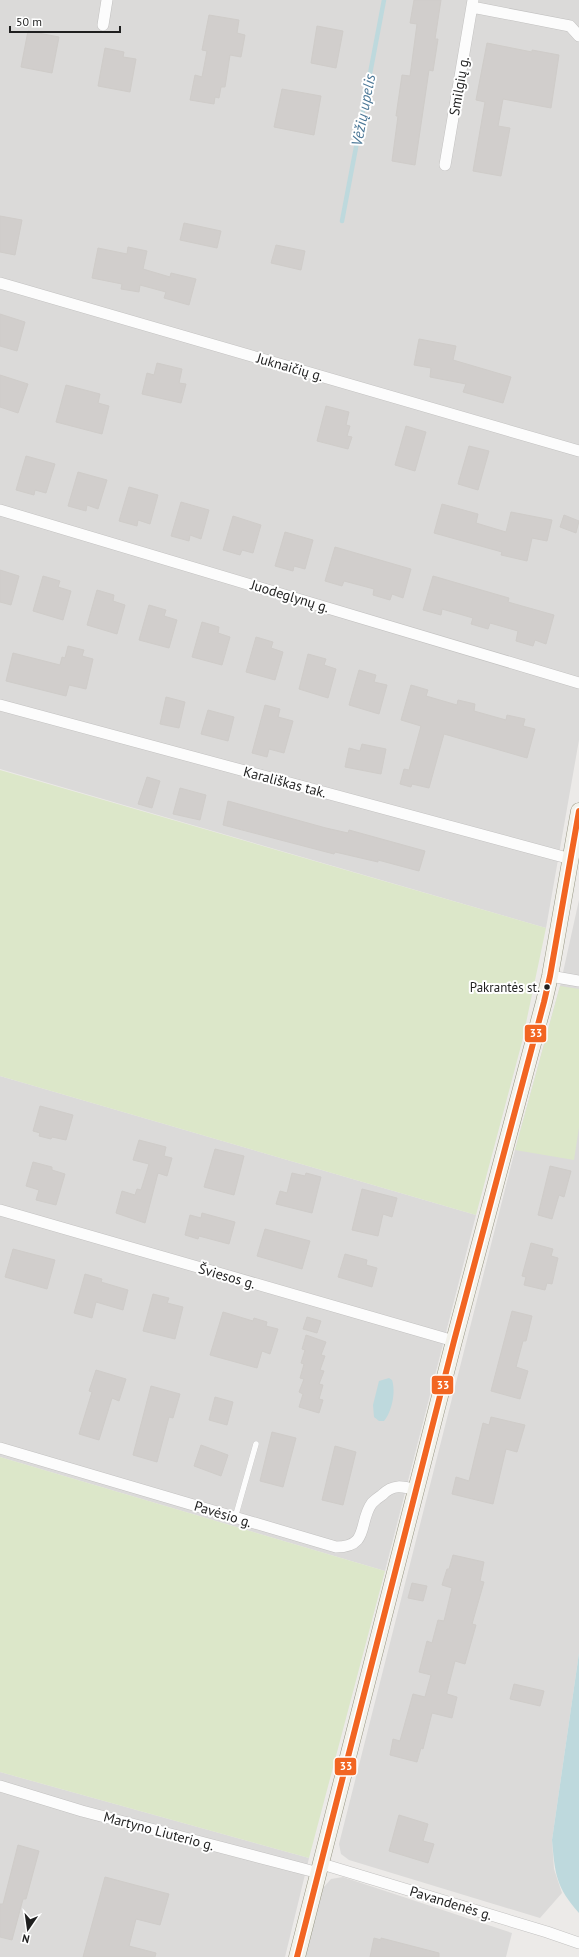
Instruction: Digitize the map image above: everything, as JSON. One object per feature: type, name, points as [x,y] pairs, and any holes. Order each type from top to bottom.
[{"type":"main road","points":[[297,1957],[454,1342],[550,976],[579,811]]},
{"type":"street","points":[[103,25],[107,0]]},
{"type":"street","name":"Smilgių g.","points":[[445,165],[473,3],[570,26],[579,36]]},
{"type":"street","name":"Juknaičių g.","points":[[0,283],[579,451]]},
{"type":"street","name":"Juodeglynų g.","points":[[0,510],[579,682]]},
{"type":"street","name":"Karališkas tak.","points":[[0,705],[570,860]]},
{"type":"street","points":[[550,976],[579,981]]},
{"type":"street","name":"Šviesos g.","points":[[0,1210],[454,1342]]},
{"type":"street","name":"Pavėsio g.","points":[[0,1448],[332,1546],[343,1547],[355,1543],[359,1539],[372,1503],[388,1489],[399,1486],[416,1490]]},
{"type":"street","name":"Martyno Liuterio g.","points":[[0,1786],[82,1811],[320,1868]]},
{"type":"street","name":"Pavandenės g.","points":[[320,1868],[547,1932],[579,1943]]},
{"type":"lane","points":[[235,1518],[256,1444]]},
{"type":"shaded area","points":[[0,0],[579,0],[579,740],[546,928],[0,769]]},
{"type":"shaded area","points":[[579,900],[579,1653],[552,1840],[554,1869],[562,1893],[540,1918],[349,1860],[341,1854],[339,1844],[515,1150],[560,986]]},
{"type":"shaded area","points":[[0,1076],[476,1215],[385,1571],[0,1457]]},
{"type":"shaded area","points":[[0,1772],[309,1858],[285,1957],[0,1957]]},
{"type":"shaded area","points":[[343,1877],[512,1933],[506,1957],[305,1957],[323,1888],[331,1879]]},
{"type":"green space","points":[[0,770],[546,928],[522,1042],[476,1215],[0,1076]]},
{"type":"green space","points":[[560,986],[579,989],[579,1127],[574,1160],[515,1150]]},
{"type":"green space","points":[[0,1457],[385,1571],[309,1858],[0,1772]]},
{"type":"water","points":[[389,1378],[392,1380],[394,1390],[392,1401],[387,1417],[384,1421],[379,1421],[374,1417],[373,1405],[379,1381]]},
{"type":"water","points":[[579,1653],[579,1913],[571,1904],[558,1880],[554,1862],[552,1840]]},
{"type":"building","points":[[414,0],[441,0],[435,39],[438,39],[433,71],[429,70],[415,165],[392,161],[398,116],[396,116],[402,75],[410,76],[417,24],[410,23]]},
{"type":"building","points":[[209,15],[239,20],[237,33],[245,35],[241,57],[230,55],[225,87],[221,87],[219,98],[215,97],[214,104],[190,100],[195,75],[202,77],[207,51],[202,50]]},
{"type":"building","points":[[317,26],[343,31],[336,68],[311,63]]},
{"type":"building","points":[[28,31],[59,37],[52,73],[21,67]]},
{"type":"building","points":[[487,43],[532,52],[532,50],[559,55],[551,108],[503,99],[498,126],[510,128],[501,176],[473,171],[485,102],[476,100]]},
{"type":"building","points":[[105,48],[124,52],[123,57],[136,59],[130,92],[98,86]]},
{"type":"building","points":[[282,89],[321,96],[314,135],[274,127]]},
{"type":"building","points":[[0,216],[22,220],[15,255],[0,252]]},
{"type":"building","points":[[184,223],[221,231],[217,248],[180,240]]},
{"type":"building","points":[[276,245],[305,251],[301,270],[271,263]]},
{"type":"building","points":[[128,247],[147,251],[143,269],[170,277],[171,273],[196,279],[189,305],[164,298],[166,292],[140,285],[139,292],[121,289],[122,284],[92,278],[98,248],[127,254]]},
{"type":"building","points":[[0,314],[25,322],[17,351],[0,346]]},
{"type":"building","points":[[419,339],[456,346],[453,360],[511,377],[503,403],[463,392],[466,384],[430,377],[431,368],[414,365]]},
{"type":"building","points":[[157,363],[182,369],[179,383],[186,384],[181,403],[142,394],[147,373],[154,375]]},
{"type":"building","points":[[0,375],[28,384],[18,413],[0,407]]},
{"type":"building","points":[[66,385],[100,394],[98,403],[109,406],[102,434],[56,422]]},
{"type":"building","points":[[326,406],[349,412],[346,425],[350,426],[347,436],[352,437],[348,449],[317,441]]},
{"type":"building","points":[[406,426],[426,432],[415,471],[395,465]]},
{"type":"building","points":[[469,446],[489,451],[478,490],[458,484]]},
{"type":"building","points":[[26,456],[55,464],[46,493],[35,490],[34,495],[16,490]]},
{"type":"building","points":[[78,472],[107,480],[98,509],[87,505],[86,511],[68,506]]},
{"type":"building","points":[[129,487],[158,495],[150,524],[138,520],[137,526],[119,521]]},
{"type":"building","points":[[181,502],[209,510],[201,539],[190,535],[189,541],[171,536]]},
{"type":"building","points":[[442,504],[478,514],[476,523],[506,532],[511,512],[552,520],[547,541],[532,538],[527,561],[501,555],[502,552],[434,533]]},
{"type":"building","points":[[564,515],[579,521],[576,533],[560,527]]},
{"type":"building","points":[[233,516],[261,525],[253,553],[242,550],[240,555],[223,550]]},
{"type":"building","points":[[285,532],[313,540],[305,569],[294,566],[293,571],[275,566]]},
{"type":"building","points":[[335,547],[411,569],[403,598],[392,594],[390,600],[373,595],[374,589],[344,581],[342,586],[325,581]]},
{"type":"building","points":[[0,570],[19,576],[11,605],[0,602]]},
{"type":"building","points":[[43,576],[60,581],[58,587],[71,591],[63,620],[33,611]]},
{"type":"building","points":[[433,576],[509,598],[508,602],[554,615],[546,644],[535,640],[533,646],[516,641],[518,631],[490,623],[488,629],[471,624],[473,618],[442,609],[441,615],[423,610]]},
{"type":"building","points":[[97,590],[114,595],[113,601],[125,605],[117,634],[87,625]]},
{"type":"building","points":[[149,605],[166,610],[164,616],[177,620],[169,648],[139,640]]},
{"type":"building","points":[[202,622],[219,627],[218,633],[230,637],[222,665],[192,657]]},
{"type":"building","points":[[256,637],[273,642],[271,648],[283,652],[275,680],[246,672]]},
{"type":"building","points":[[68,646],[84,650],[82,656],[93,659],[86,689],[69,685],[66,696],[6,681],[13,653],[60,665],[62,657],[65,658]]},
{"type":"building","points":[[308,654],[326,659],[324,665],[336,669],[328,698],[299,689]]},
{"type":"building","points":[[359,670],[376,675],[374,682],[387,685],[379,714],[349,705]]},
{"type":"building","points":[[411,685],[428,690],[426,696],[457,705],[458,700],[475,704],[474,711],[506,720],[507,715],[525,719],[523,726],[535,729],[527,758],[444,734],[429,788],[412,784],[411,787],[400,784],[404,769],[409,770],[421,726],[401,720]]},
{"type":"building","points":[[166,697],[185,702],[179,728],[160,724]]},
{"type":"building","points":[[265,705],[280,709],[278,717],[293,721],[284,753],[269,749],[267,757],[252,753]]},
{"type":"building","points":[[208,710],[234,717],[228,741],[201,734]]},
{"type":"building","points":[[362,744],[386,749],[381,774],[345,767],[349,748],[360,751]]},
{"type":"building","points":[[147,777],[160,781],[152,808],[138,804]]},
{"type":"building","points":[[180,788],[206,795],[200,820],[173,814]]},
{"type":"building","points":[[228,801],[326,828],[348,833],[349,830],[425,851],[419,871],[378,860],[378,862],[335,852],[334,854],[223,825]]},
{"type":"building","points":[[40,1106],[73,1115],[66,1140],[52,1137],[51,1139],[39,1136],[40,1133],[33,1131]]},
{"type":"building","points":[[139,1140],[166,1147],[164,1156],[172,1158],[167,1176],[158,1173],[145,1223],[116,1213],[122,1191],[135,1195],[137,1189],[141,1190],[149,1164],[133,1160]]},
{"type":"building","points":[[215,1149],[244,1156],[234,1195],[204,1187]]},
{"type":"building","points":[[33,1162],[52,1167],[52,1170],[65,1174],[56,1205],[36,1200],[39,1190],[26,1186]]},
{"type":"building","points":[[550,1166],[571,1171],[564,1197],[559,1195],[552,1219],[538,1215]]},
{"type":"building","points":[[292,1173],[305,1176],[306,1173],[321,1177],[312,1213],[276,1204],[280,1191],[287,1193]]},
{"type":"building","points":[[362,1189],[397,1198],[392,1217],[383,1214],[378,1236],[352,1230]]},
{"type":"building","points":[[202,1213],[235,1222],[229,1244],[199,1236],[198,1239],[185,1235],[190,1215],[201,1218]]},
{"type":"building","points":[[265,1229],[310,1241],[302,1269],[257,1256]]},
{"type":"building","points":[[531,1243],[553,1249],[551,1256],[558,1258],[552,1284],[547,1283],[545,1290],[524,1285],[526,1277],[522,1276]]},
{"type":"building","points":[[13,1249],[55,1260],[47,1289],[5,1277]]},
{"type":"building","points":[[345,1254],[367,1260],[366,1265],[377,1268],[372,1287],[338,1277]]},
{"type":"building","points":[[85,1274],[102,1279],[101,1282],[128,1290],[123,1310],[96,1302],[92,1318],[74,1313]]},
{"type":"building","points":[[153,1294],[169,1298],[167,1303],[183,1307],[175,1339],[143,1331]]},
{"type":"building","points":[[512,1311],[532,1316],[526,1341],[523,1341],[516,1367],[528,1371],[520,1399],[491,1391]]},
{"type":"building","points":[[223,1312],[253,1321],[254,1318],[267,1322],[266,1326],[278,1329],[270,1354],[262,1351],[257,1368],[210,1355]]},
{"type":"building","points":[[307,1317],[321,1321],[317,1333],[303,1329]]},
{"type":"building","points":[[306,1335],[326,1342],[321,1355],[325,1356],[320,1370],[324,1371],[319,1384],[323,1385],[319,1399],[323,1400],[319,1413],[299,1407],[303,1394],[299,1392],[304,1379],[300,1378],[304,1364],[301,1363],[305,1350],[302,1349]]},
{"type":"building","points":[[96,1370],[126,1379],[119,1401],[112,1398],[99,1440],[79,1434],[92,1392],[89,1391]]},
{"type":"building","points":[[151,1386],[180,1394],[173,1418],[169,1417],[157,1462],[133,1455]]},
{"type":"building","points":[[215,1397],[233,1402],[227,1425],[209,1420]]},
{"type":"building","points":[[491,1417],[525,1425],[517,1452],[506,1449],[493,1504],[452,1494],[456,1477],[469,1481],[483,1423],[489,1425]]},
{"type":"building","points":[[272,1432],[296,1438],[283,1487],[260,1481]]},
{"type":"building","points":[[201,1445],[228,1455],[221,1476],[194,1466]]},
{"type":"building","points":[[335,1446],[356,1452],[343,1505],[322,1500]]},
{"type":"building","points":[[453,1555],[484,1562],[480,1581],[484,1582],[472,1624],[476,1625],[465,1664],[455,1661],[447,1692],[447,1694],[457,1697],[452,1718],[432,1713],[423,1749],[421,1748],[417,1762],[390,1755],[393,1739],[400,1741],[413,1694],[425,1697],[431,1675],[419,1672],[427,1641],[432,1643],[438,1620],[444,1621],[452,1588],[442,1585]]},
{"type":"building","points":[[412,1583],[427,1586],[423,1601],[408,1598]]},
{"type":"building","points":[[514,1684],[544,1691],[540,1706],[510,1699]]},
{"type":"building","points":[[399,1815],[428,1824],[423,1841],[434,1844],[428,1863],[389,1851]]},
{"type":"building","points":[[18,1845],[39,1851],[26,1899],[23,1899],[12,1940],[0,1937],[0,1904],[3,1904]]},
{"type":"building","points":[[105,1877],[169,1894],[160,1925],[136,1919],[129,1946],[156,1953],[155,1957],[83,1957]]},
{"type":"building","points":[[374,1938],[381,1940],[381,1938],[439,1953],[439,1957],[370,1957]]},
{"type":"waterway","name":"Vėžių upelis","points":[[342,221],[384,0]]},
{"type":"transit line","name":"33","points":[[297,1957],[454,1341],[544,1002],[550,976],[579,811]]},
{"type":"place","name":"Pakrantės st.","points":[[547,987]]}]
